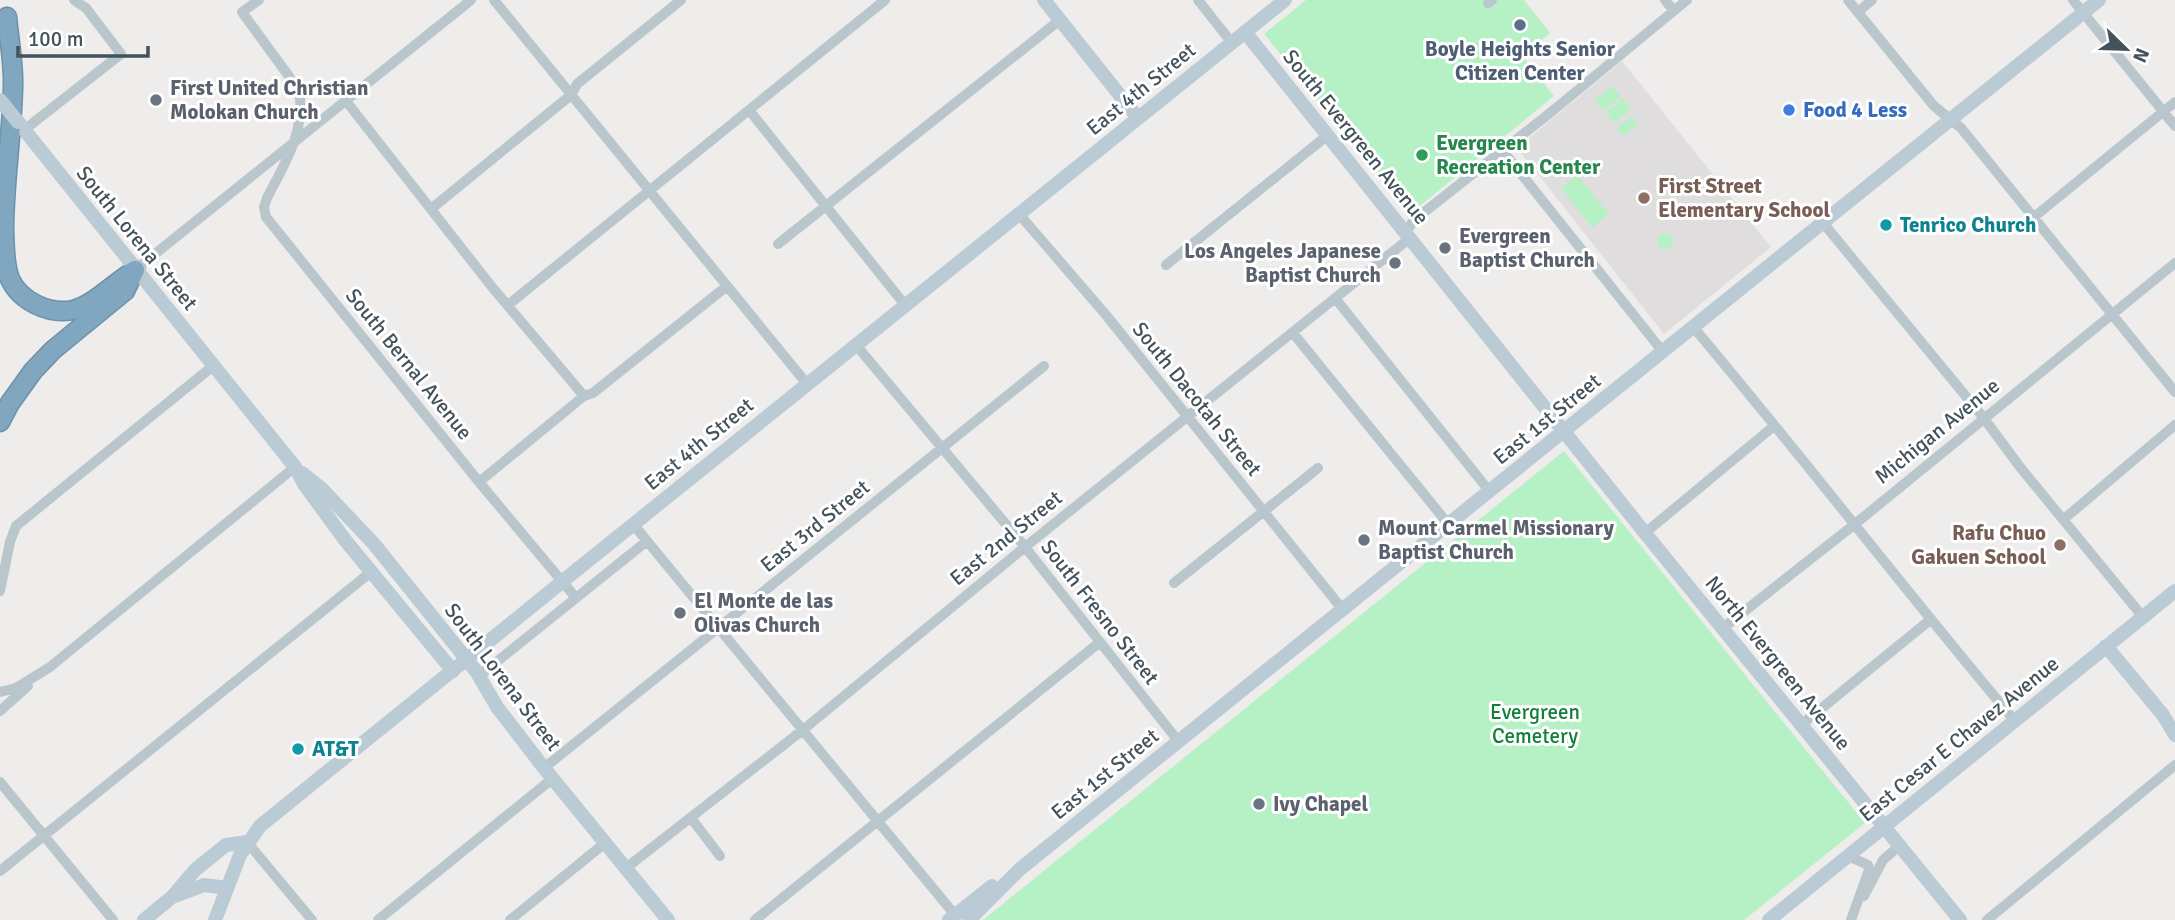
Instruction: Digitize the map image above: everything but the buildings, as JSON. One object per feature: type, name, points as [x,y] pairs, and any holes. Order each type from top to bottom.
[{"type":"highway","points":[[0,50],[9,9]]},
{"type":"highway","points":[[9,9],[14,85],[4,215],[5,256],[10,280],[23,296],[38,306],[52,310],[73,310],[92,301],[116,281],[135,270]]},
{"type":"highway","points":[[0,422],[33,371],[53,350],[125,291],[135,270]]},
{"type":"street","points":[[21,126],[121,54],[86,8],[74,0]]},
{"type":"street","points":[[259,0],[242,12],[299,90],[302,103],[300,127],[295,141],[267,198]]},
{"type":"street","points":[[135,270],[471,0]]},
{"type":"street","points":[[494,0],[807,384]]},
{"type":"street","points":[[431,209],[571,95],[577,84],[681,0]]},
{"type":"street","points":[[508,305],[884,0]]},
{"type":"street","points":[[1044,0],[1138,118]]},
{"type":"street","points":[[1198,0],[1232,43]]},
{"type":"street","name":"East 4th Street","points":[[144,920],[172,897],[195,870],[226,845],[247,842],[269,820],[633,524],[1285,0]]},
{"type":"street","points":[[1664,0],[1674,11]]},
{"type":"street","name":"East 2nd Street","points":[[626,868],[804,729],[1025,547],[1293,333],[1408,235],[1413,221],[1687,0]]},
{"type":"street","points":[[1848,0],[1934,106],[1961,128],[2175,392]]},
{"type":"street","points":[[1857,12],[1872,0]]},
{"type":"street","points":[[2073,0],[2175,126]]},
{"type":"street","name":"East 1st Street","points":[[957,918],[983,892],[1020,869],[1179,742],[2099,0]]},
{"type":"street","points":[[778,244],[1060,19]]},
{"type":"street","name":"South Evergreen Avenue","points":[[1245,32],[1566,432]]},
{"type":"street","name":"South Lorena Street","points":[[0,100],[295,467],[304,484],[371,572],[457,667]]},
{"type":"street","points":[[346,101],[584,396]]},
{"type":"street","points":[[2034,217],[2175,102]]},
{"type":"street","points":[[749,110],[905,305]]},
{"type":"street","points":[[1166,265],[1328,135]]},
{"type":"street","points":[[1503,151],[1663,352]]},
{"type":"street","name":"South Bernal Avenue","points":[[260,170],[266,178],[266,217],[576,598]]},
{"type":"street","name":"South Dacotah Street","points":[[1019,214],[1106,315],[1186,418],[1343,610]]},
{"type":"street","points":[[1824,223],[2143,617]]},
{"type":"street","name":"Michigan Avenue","points":[[1723,628],[2175,263]]},
{"type":"street","points":[[479,482],[584,396],[593,393],[727,286]]},
{"type":"street","points":[[1335,298],[1490,492]]},
{"type":"street","points":[[1694,328],[2015,721]]},
{"type":"street","points":[[1293,333],[1449,525]]},
{"type":"street","name":"South Fresno Street","points":[[856,345],[1025,547],[1179,742]]},
{"type":"street","points":[[0,591],[13,533],[20,522],[213,366]]},
{"type":"street","name":"East 3rd Street","points":[[378,920],[719,628],[1044,366]]},
{"type":"street","points":[[2064,519],[2175,425]]},
{"type":"street","points":[[1645,533],[1774,426]]},
{"type":"street","name":"North Evergreen Avenue","points":[[1566,432],[1960,920]]},
{"type":"street","points":[[0,711],[295,467]]},
{"type":"street","name":"South Lorena Street","points":[[295,467],[323,489],[374,544],[479,676],[497,707],[548,774],[668,920]]},
{"type":"street","points":[[1174,583],[1318,468]]},
{"type":"street","points":[[633,524],[957,918]]},
{"type":"street","points":[[479,676],[647,541]]},
{"type":"street","points":[[0,872],[371,572]]},
{"type":"street","name":"East Cesar E Chavez Avenue","points":[[1769,920],[2175,591]]},
{"type":"street","points":[[1801,725],[1930,620]]},
{"type":"street","points":[[755,920],[1100,642]]},
{"type":"street","points":[[2106,646],[2163,715],[2175,735]]},
{"type":"street","points":[[0,692],[16,688],[50,667]]},
{"type":"street","points":[[1987,920],[2175,765]]},
{"type":"street","points":[[0,782],[113,920]]},
{"type":"street","points":[[691,818],[720,856]]},
{"type":"street","points":[[215,920],[247,842],[312,920]]},
{"type":"street","points":[[510,920],[605,843]]},
{"type":"street","points":[[1850,920],[1884,860],[1899,846]]},
{"type":"street","points":[[1848,856],[1867,865],[1859,902]]},
{"type":"street","points":[[172,897],[204,886],[227,888]]},
{"type":"shaded area","name":"First Street Elementary School","points":[[1622,61],[1771,247],[1664,334],[1517,148]]},
{"type":"green space","name":"Evergreen Recreation Center","points":[[1306,0],[1524,0],[1550,33],[1522,56],[1554,96],[1410,214],[1264,34]]},
{"type":"green space","points":[[1612,86],[1621,96],[1604,111],[1595,100]]},
{"type":"green space","points":[[1623,98],[1631,109],[1614,123],[1606,112]]},
{"type":"green space","points":[[1632,116],[1638,124],[1623,136],[1617,128]]},
{"type":"green space","points":[[1577,175],[1609,214],[1592,228],[1561,188]]},
{"type":"green space","points":[[1665,233],[1671,235],[1671,247],[1665,249],[1659,247],[1657,241],[1659,235]]},
{"type":"green space","name":"Evergreen Cemetery","points":[[1564,451],[1865,823],[1744,920],[983,920]]},
{"type":"place","name":"Boyle Heights Senior Citizen Center","points":[[1520,25]]},
{"type":"place","name":"First United Christian Molokan Church","points":[[156,100]]},
{"type":"place","name":"Food 4 Less","points":[[1789,110]]},
{"type":"place","name":"Evergreen Recreation Center","points":[[1422,155]]},
{"type":"place","name":"First Street Elementary School","points":[[1644,198]]},
{"type":"place","name":"Tenrico Church","points":[[1886,225]]},
{"type":"place","name":"Evergreen Baptist Church","points":[[1445,248]]},
{"type":"place","name":"Los Angeles Japanese Baptist Church","points":[[1395,263]]},
{"type":"place","name":"Mount Carmel Missionary Baptist Church","points":[[1364,540]]},
{"type":"place","name":"Rafu Chuo Gakuen School","points":[[2060,545]]},
{"type":"place","name":"El Monte de las Olivas Church","points":[[680,613]]},
{"type":"place","name":"AT&T","points":[[298,749]]},
{"type":"place","name":"Ivy Chapel","points":[[1259,804]]}]
